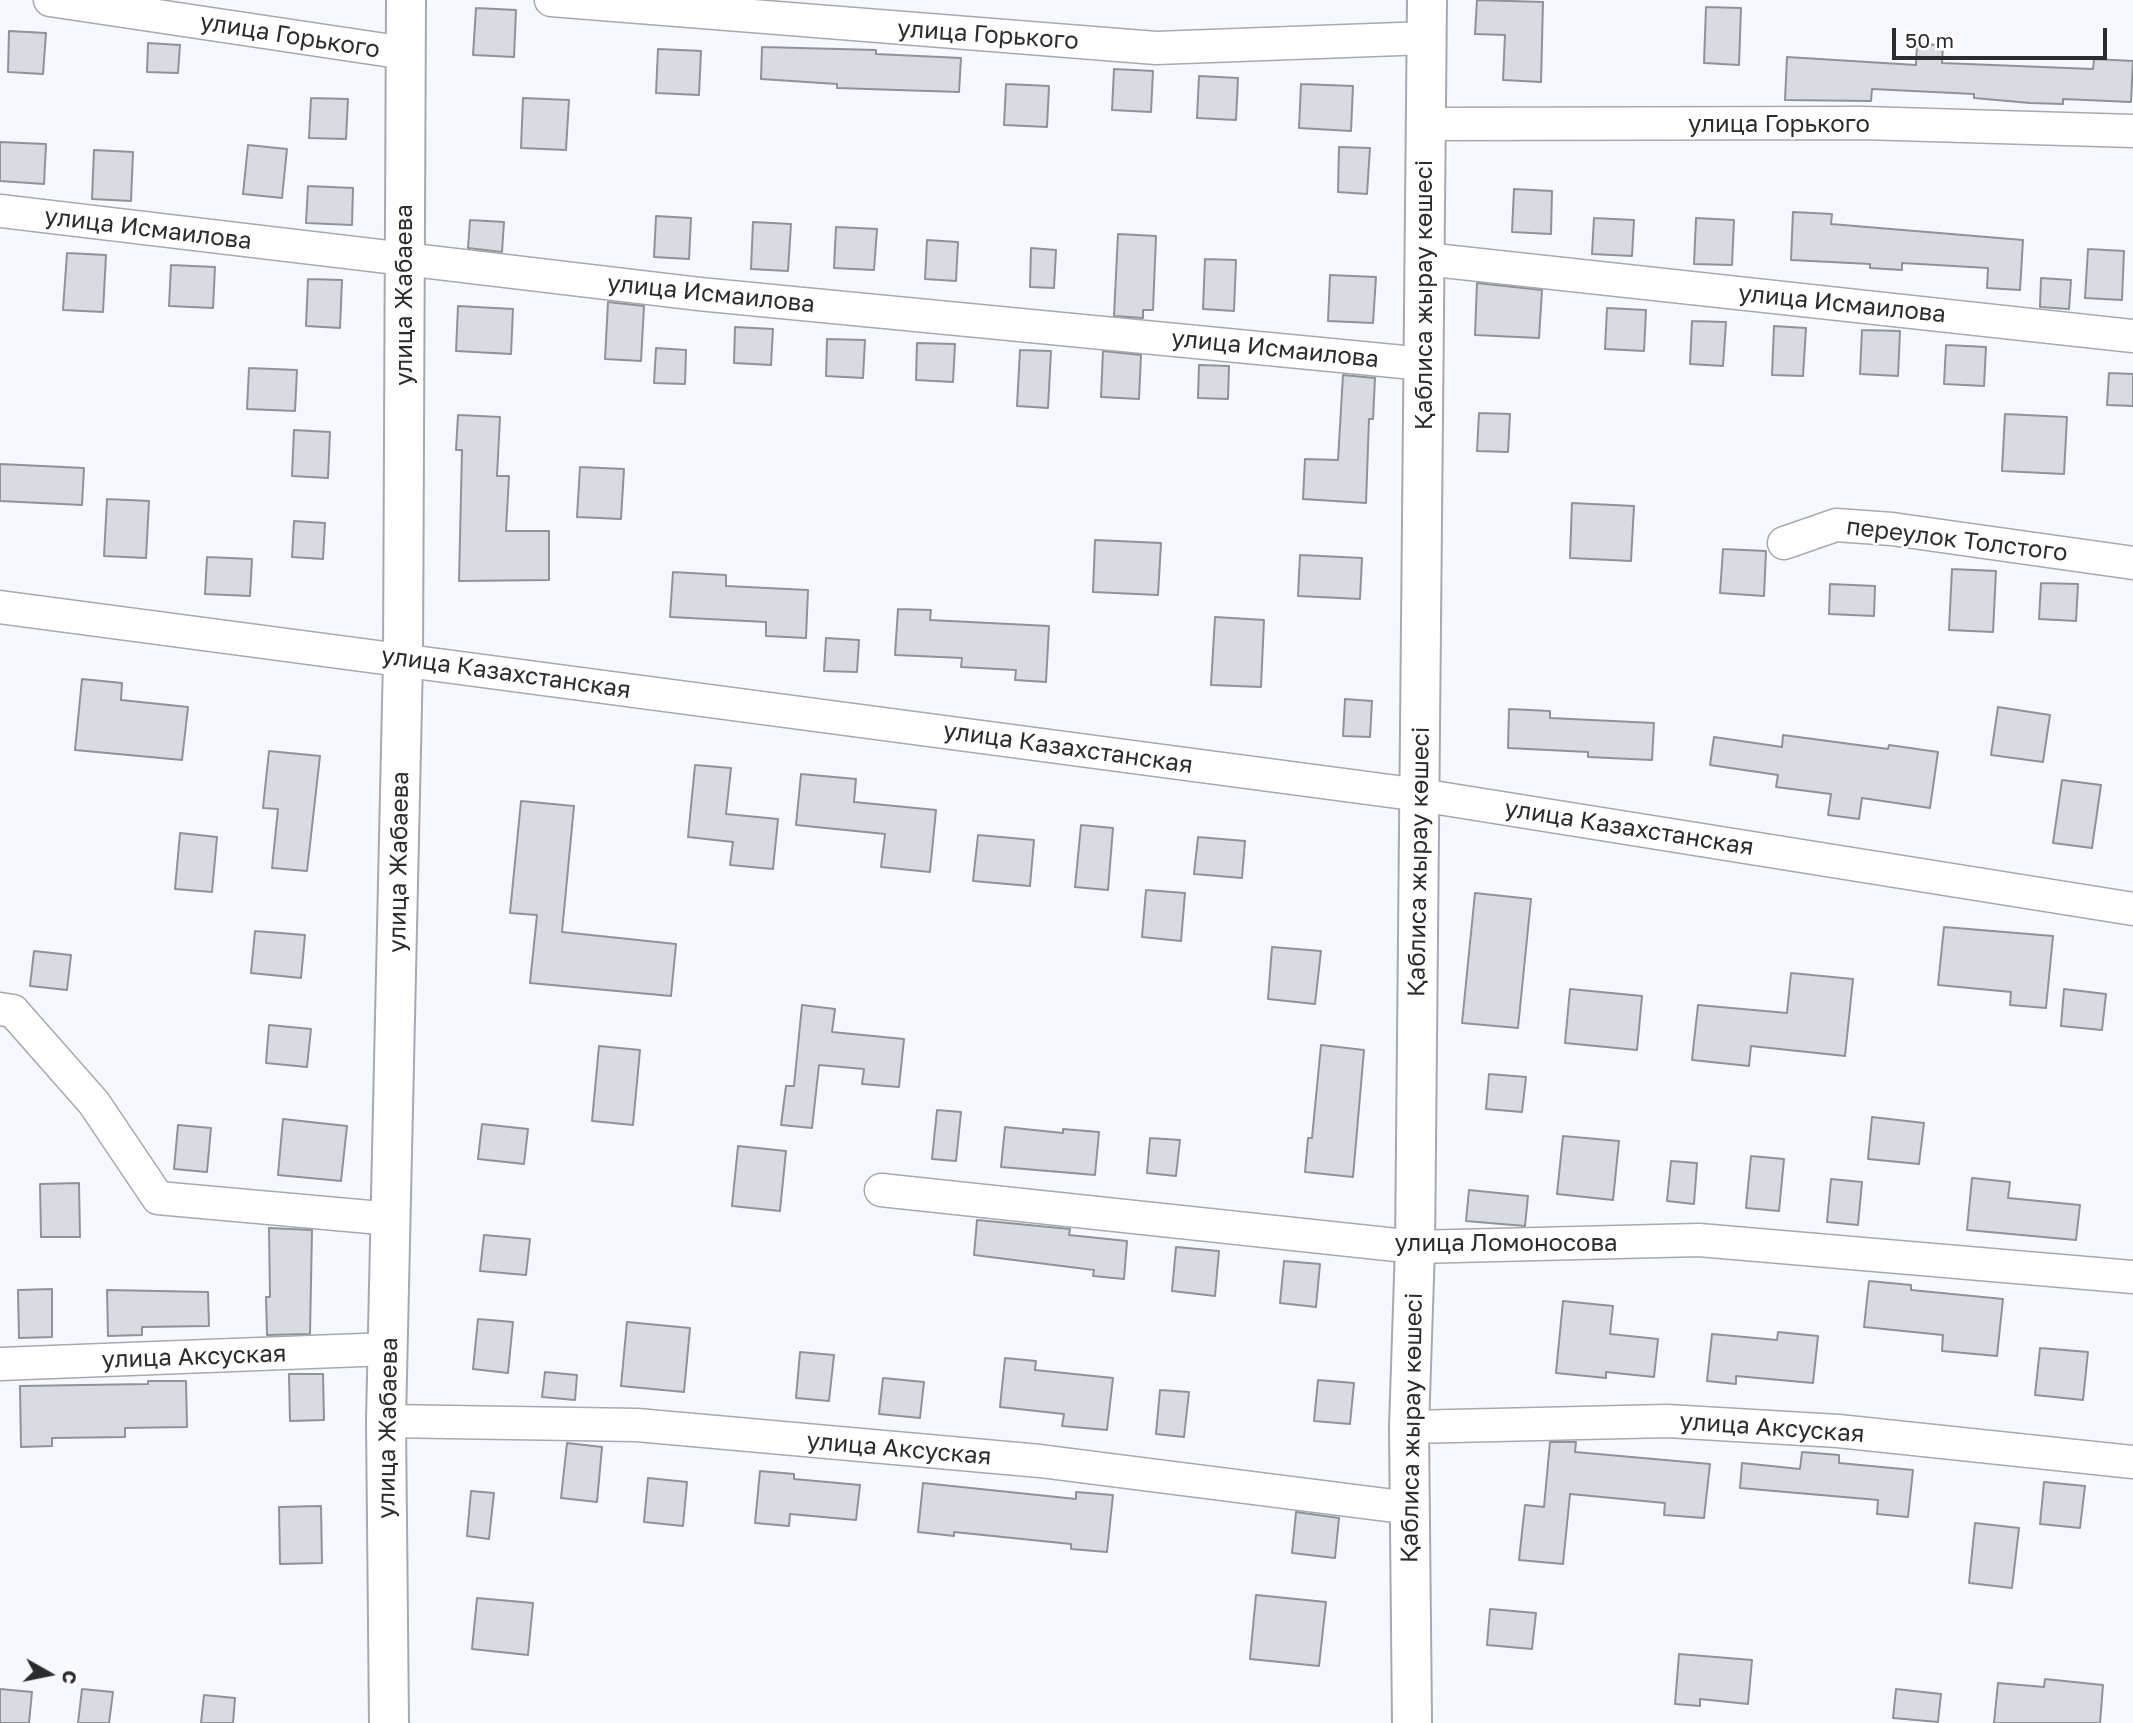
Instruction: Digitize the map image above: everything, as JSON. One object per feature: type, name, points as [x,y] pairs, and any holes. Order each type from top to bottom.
[{"type":"street","name":"улица Горького","points":[[50,0],[405,53]]},
{"type":"street","name":"улица Жабаева","points":[[389,1723],[386,1421],[404,659],[406,0]]},
{"type":"street","name":"улица Горького","points":[[551,0],[1156,48],[1427,38]]},
{"type":"street","name":"Қаблиса жырау көшесі","points":[[1412,1723],[1409,1427],[1415,1247],[1427,0]]},
{"type":"street","name":"улица Горького","points":[[1426,124],[1863,123],[2133,131]]},
{"type":"street","name":"улица Исмаилова","points":[[0,211],[699,294],[1424,364]]},
{"type":"street","name":"улица Исмаилова","points":[[1425,259],[2133,336]]},
{"type":"street","name":"переулок Толстого","points":[[1784,543],[1836,525],[1905,531],[2133,563]]},
{"type":"street","name":"улица Казахстанская","points":[[0,607],[1420,795],[2133,909]]},
{"type":"street","points":[[0,1009],[13,1011],[94,1104],[158,1198],[392,1219]]},
{"type":"street","name":"улица Ломоносова","points":[[881,1190],[1415,1247],[1699,1240],[2133,1277]]},
{"type":"street","name":"улица Аксуская","points":[[0,1364],[388,1349]]},
{"type":"street","name":"улица Аксуская","points":[[386,1421],[637,1425],[1040,1461],[1410,1508]]},
{"type":"street","name":"улица Аксуская","points":[[1409,1427],[1667,1421],[1838,1431],[2133,1462]]},
{"type":"building","points":[[1477,0],[1543,2],[1541,82],[1503,80],[1505,35],[1475,34]]},
{"type":"building","points":[[1706,7],[1741,8],[1739,65],[1704,63]]},
{"type":"building","points":[[476,8],[516,10],[514,57],[473,55]]},
{"type":"building","points":[[9,31],[46,33],[43,74],[8,72]]},
{"type":"building","points":[[148,43],[180,45],[178,73],[147,72]]},
{"type":"building","points":[[1917,44],[1943,45],[1942,63],[2093,69],[2094,59],[2133,61],[2131,102],[2063,99],[2063,104],[2030,103],[1974,98],[1974,94],[1872,89],[1871,101],[1785,100],[1787,57],[1916,65]]},
{"type":"building","points":[[762,47],[876,50],[876,54],[961,58],[959,92],[837,88],[837,84],[761,79]]},
{"type":"building","points":[[658,49],[701,51],[699,95],[656,93]]},
{"type":"building","points":[[1114,69],[1153,71],[1151,112],[1112,110]]},
{"type":"building","points":[[1199,76],[1238,78],[1236,120],[1197,118]]},
{"type":"building","points":[[1006,84],[1049,86],[1047,127],[1004,125]]},
{"type":"building","points":[[1301,84],[1353,86],[1351,131],[1299,128]]},
{"type":"building","points":[[311,98],[348,99],[346,139],[309,138]]},
{"type":"building","points":[[523,98],[569,100],[566,150],[521,148]]},
{"type":"building","points":[[0,142],[46,144],[44,184],[0,181]]},
{"type":"building","points":[[248,145],[287,149],[282,198],[243,194]]},
{"type":"building","points":[[1339,147],[1370,148],[1367,194],[1338,192]]},
{"type":"building","points":[[94,150],[133,152],[131,201],[92,199]]},
{"type":"building","points":[[308,186],[353,188],[352,225],[306,223]]},
{"type":"building","points":[[1514,189],[1552,191],[1551,234],[1512,232]]},
{"type":"building","points":[[1793,212],[1832,214],[1831,224],[2023,240],[2020,290],[1987,288],[1988,268],[1902,263],[1902,270],[1870,268],[1870,264],[1791,260]]},
{"type":"building","points":[[656,216],[691,218],[689,259],[654,257]]},
{"type":"building","points":[[1594,218],[1634,220],[1632,256],[1592,254]]},
{"type":"building","points":[[1696,218],[1734,220],[1732,265],[1694,264]]},
{"type":"building","points":[[470,220],[504,222],[502,252],[468,248]]},
{"type":"building","points":[[753,222],[791,224],[788,271],[751,269]]},
{"type":"building","points":[[836,227],[877,229],[874,270],[834,268]]},
{"type":"building","points":[[1118,234],[1156,236],[1153,310],[1143,310],[1143,318],[1114,316]]},
{"type":"building","points":[[927,240],[958,242],[956,281],[925,279]]},
{"type":"building","points":[[1031,248],[1056,250],[1054,288],[1030,287]]},
{"type":"building","points":[[2088,249],[2124,251],[2122,300],[2085,298]]},
{"type":"building","points":[[67,253],[106,255],[103,312],[63,310]]},
{"type":"building","points":[[1205,259],[1236,260],[1234,311],[1203,309]]},
{"type":"building","points":[[171,265],[215,267],[213,308],[169,306]]},
{"type":"building","points":[[1330,275],[1376,277],[1373,323],[1328,321]]},
{"type":"building","points":[[2041,278],[2071,280],[2069,309],[2040,307]]},
{"type":"building","points":[[308,279],[342,280],[340,328],[306,326]]},
{"type":"building","points":[[1477,283],[1542,290],[1539,338],[1475,335]]},
{"type":"building","points":[[608,302],[644,306],[641,361],[605,359]]},
{"type":"building","points":[[458,306],[513,309],[511,354],[456,351]]},
{"type":"building","points":[[1607,308],[1646,310],[1644,351],[1605,349]]},
{"type":"building","points":[[1692,321],[1726,322],[1723,366],[1690,364]]},
{"type":"building","points":[[1774,326],[1806,328],[1803,376],[1772,375]]},
{"type":"building","points":[[735,327],[773,329],[771,365],[734,363]]},
{"type":"building","points":[[1862,330],[1900,331],[1898,376],[1860,374]]},
{"type":"building","points":[[827,339],[865,340],[863,378],[826,376]]},
{"type":"building","points":[[917,343],[955,344],[953,382],[916,380]]},
{"type":"building","points":[[1946,345],[1986,347],[1984,386],[1944,384]]},
{"type":"building","points":[[656,348],[686,350],[685,384],[654,383]]},
{"type":"building","points":[[1020,350],[1051,351],[1048,408],[1017,406]]},
{"type":"building","points":[[1103,351],[1141,355],[1139,399],[1101,397]]},
{"type":"building","points":[[1199,365],[1229,366],[1228,399],[1198,398]]},
{"type":"building","points":[[249,368],[297,370],[295,411],[247,409]]},
{"type":"building","points":[[2109,373],[2133,374],[2133,406],[2107,405]]},
{"type":"building","points":[[1343,375],[1375,378],[1373,419],[1369,419],[1366,503],[1303,499],[1305,459],[1338,460]]},
{"type":"building","points":[[1479,413],[1510,414],[1508,452],[1477,451]]},
{"type":"building","points":[[2005,414],[2067,417],[2064,474],[2002,471]]},
{"type":"building","points":[[458,415],[500,417],[497,476],[509,476],[506,531],[549,531],[549,580],[459,581],[462,450],[456,450]]},
{"type":"building","points":[[294,430],[330,432],[328,478],[292,476]]},
{"type":"building","points":[[0,464],[84,468],[82,505],[0,501]]},
{"type":"building","points":[[580,467],[624,469],[621,519],[577,517]]},
{"type":"building","points":[[107,499],[149,501],[146,558],[104,556]]},
{"type":"building","points":[[1572,503],[1634,506],[1631,561],[1570,558]]},
{"type":"building","points":[[294,521],[325,523],[323,559],[292,557]]},
{"type":"building","points":[[1095,540],[1161,543],[1158,595],[1093,592]]},
{"type":"building","points":[[1723,549],[1766,551],[1764,596],[1720,593]]},
{"type":"building","points":[[1300,555],[1362,558],[1360,599],[1298,596]]},
{"type":"building","points":[[207,557],[252,559],[250,596],[205,594]]},
{"type":"building","points":[[1952,569],[1996,571],[1993,632],[1949,630]]},
{"type":"building","points":[[673,572],[726,575],[726,586],[808,590],[806,638],[766,636],[766,622],[670,617]]},
{"type":"building","points":[[2041,583],[2078,584],[2076,621],[2039,619]]},
{"type":"building","points":[[1830,584],[1875,586],[1874,616],[1829,614]]},
{"type":"building","points":[[898,609],[931,610],[930,620],[1049,626],[1046,682],[1015,680],[1016,670],[961,667],[962,658],[895,655]]},
{"type":"building","points":[[1215,617],[1264,620],[1261,687],[1211,685]]},
{"type":"building","points":[[826,638],[859,640],[857,672],[824,671]]},
{"type":"building","points":[[82,679],[122,683],[121,700],[188,707],[182,760],[75,750]]},
{"type":"building","points":[[1345,699],[1372,701],[1370,737],[1343,736]]},
{"type":"building","points":[[1998,707],[2050,715],[2043,762],[1991,755]]},
{"type":"building","points":[[1509,709],[1550,711],[1550,718],[1654,723],[1652,760],[1588,757],[1588,752],[1508,748]]},
{"type":"building","points":[[1783,735],[1888,749],[1889,745],[1938,752],[1930,808],[1862,798],[1859,819],[1828,815],[1831,794],[1776,787],[1778,775],[1710,765],[1714,737],[1782,747]]},
{"type":"building","points":[[269,751],[320,756],[307,871],[272,868],[278,809],[263,808]]},
{"type":"building","points":[[695,765],[731,768],[726,814],[778,819],[773,869],[730,865],[733,842],[688,837]]},
{"type":"building","points":[[801,774],[856,779],[854,802],[936,810],[930,872],[881,867],[885,834],[796,825]]},
{"type":"building","points":[[2062,780],[2101,785],[2092,848],[2053,843]]},
{"type":"building","points":[[521,801],[574,806],[562,932],[676,944],[671,996],[530,983],[537,915],[510,913]]},
{"type":"building","points":[[1081,825],[1113,828],[1108,890],[1075,887]]},
{"type":"building","points":[[180,833],[217,837],[212,892],[175,889]]},
{"type":"building","points":[[978,835],[1034,840],[1030,886],[973,881]]},
{"type":"building","points":[[1198,837],[1245,841],[1242,878],[1194,874]]},
{"type":"building","points":[[1146,890],[1185,893],[1181,941],[1142,937]]},
{"type":"building","points":[[1475,893],[1531,899],[1518,1028],[1462,1023]]},
{"type":"building","points":[[1944,927],[2053,936],[2046,1008],[2010,1005],[2011,992],[1938,985]]},
{"type":"building","points":[[255,931],[305,935],[301,978],[251,973]]},
{"type":"building","points":[[1272,947],[1321,951],[1315,1004],[1268,999]]},
{"type":"building","points":[[34,951],[71,955],[67,990],[30,986]]},
{"type":"building","points":[[1791,973],[1853,979],[1845,1056],[1751,1046],[1749,1066],[1692,1060],[1698,1005],[1787,1013]]},
{"type":"building","points":[[1570,989],[1642,996],[1637,1050],[1565,1043]]},
{"type":"building","points":[[2064,989],[2106,994],[2102,1030],[2061,1026]]},
{"type":"building","points":[[802,1005],[835,1009],[832,1032],[904,1039],[899,1087],[862,1084],[864,1069],[819,1065],[812,1128],[781,1125],[786,1086],[794,1086]]},
{"type":"building","points":[[269,1025],[311,1029],[307,1067],[266,1063]]},
{"type":"building","points":[[1321,1045],[1364,1050],[1353,1177],[1305,1172],[1308,1138],[1312,1138]]},
{"type":"building","points":[[599,1046],[640,1050],[633,1125],[592,1121]]},
{"type":"building","points":[[1489,1074],[1526,1077],[1522,1112],[1486,1109]]},
{"type":"building","points":[[937,1110],[961,1112],[956,1161],[932,1159]]},
{"type":"building","points":[[1872,1117],[1924,1123],[1919,1164],[1868,1159]]},
{"type":"building","points":[[283,1119],[347,1126],[341,1181],[278,1175]]},
{"type":"building","points":[[482,1124],[528,1129],[524,1164],[478,1159]]},
{"type":"building","points":[[178,1125],[211,1128],[207,1172],[174,1169]]},
{"type":"building","points":[[1005,1127],[1063,1133],[1063,1129],[1099,1132],[1095,1175],[1001,1167]]},
{"type":"building","points":[[1563,1136],[1619,1141],[1613,1200],[1557,1194]]},
{"type":"building","points":[[1150,1138],[1180,1140],[1176,1176],[1147,1173]]},
{"type":"building","points":[[738,1146],[786,1151],[780,1211],[732,1206]]},
{"type":"building","points":[[1751,1156],[1784,1159],[1779,1211],[1746,1208]]},
{"type":"building","points":[[1671,1161],[1697,1163],[1694,1204],[1667,1201]]},
{"type":"building","points":[[1972,1178],[2010,1182],[2008,1198],[2080,1205],[2076,1240],[1967,1230]]},
{"type":"building","points":[[1831,1179],[1862,1182],[1858,1225],[1827,1222]]},
{"type":"building","points":[[79,1183],[80,1237],[41,1237],[40,1184]]},
{"type":"building","points":[[1469,1190],[1528,1196],[1525,1226],[1466,1221]]},
{"type":"building","points":[[977,1220],[1070,1229],[1069,1235],[1127,1241],[1124,1279],[1093,1276],[1094,1270],[974,1255]]},
{"type":"building","points":[[269,1228],[312,1230],[310,1334],[267,1335],[266,1297],[270,1297]]},
{"type":"building","points":[[484,1235],[530,1239],[526,1275],[480,1271]]},
{"type":"building","points":[[1176,1247],[1219,1251],[1215,1296],[1172,1291]]},
{"type":"building","points":[[1284,1261],[1320,1264],[1316,1307],[1280,1303]]},
{"type":"building","points":[[1869,1281],[1911,1285],[1911,1290],[2003,1299],[1997,1356],[1942,1351],[1943,1335],[1864,1327]]},
{"type":"building","points":[[52,1289],[52,1337],[19,1338],[18,1290]]},
{"type":"building","points":[[107,1290],[208,1292],[209,1326],[142,1327],[142,1335],[108,1336]]},
{"type":"building","points":[[1563,1301],[1613,1306],[1610,1334],[1658,1339],[1654,1377],[1606,1372],[1606,1378],[1556,1373]]},
{"type":"building","points":[[478,1319],[513,1322],[508,1373],[473,1369]]},
{"type":"building","points":[[627,1322],[690,1328],[684,1392],[621,1386]]},
{"type":"building","points":[[1778,1332],[1818,1336],[1813,1383],[1736,1376],[1736,1384],[1707,1381],[1712,1334],[1777,1340]]},
{"type":"building","points":[[2040,1348],[2088,1352],[2083,1400],[2035,1395]]},
{"type":"building","points":[[800,1352],[834,1355],[829,1401],[796,1398]]},
{"type":"building","points":[[1005,1358],[1036,1361],[1035,1370],[1113,1378],[1107,1430],[1062,1426],[1064,1414],[1000,1407]]},
{"type":"building","points":[[545,1372],[577,1375],[575,1400],[542,1397]]},
{"type":"building","points":[[289,1374],[323,1374],[324,1420],[290,1421]]},
{"type":"building","points":[[883,1378],[924,1382],[920,1418],[879,1414]]},
{"type":"building","points":[[1318,1380],[1354,1383],[1350,1424],[1314,1421]]},
{"type":"building","points":[[148,1381],[186,1381],[187,1427],[125,1428],[125,1437],[52,1438],[52,1446],[21,1447],[20,1386],[148,1384]]},
{"type":"building","points":[[1160,1390],[1189,1392],[1184,1437],[1156,1434]]},
{"type":"building","points":[[1550,1442],[1576,1442],[1575,1452],[1710,1464],[1704,1518],[1664,1515],[1665,1503],[1570,1494],[1563,1564],[1519,1560],[1525,1505],[1544,1507]]},
{"type":"building","points":[[567,1443],[602,1447],[597,1502],[561,1498]]},
{"type":"building","points":[[1802,1452],[1839,1455],[1839,1463],[1913,1470],[1908,1517],[1877,1514],[1878,1500],[1740,1488],[1742,1463],[1800,1469]]},
{"type":"building","points":[[760,1471],[794,1474],[794,1479],[860,1485],[856,1520],[790,1514],[789,1526],[755,1523]]},
{"type":"building","points":[[648,1478],[687,1482],[683,1526],[644,1522]]},
{"type":"building","points":[[2044,1482],[2085,1486],[2080,1528],[2040,1524]]},
{"type":"building","points":[[923,1483],[1076,1499],[1076,1492],[1113,1495],[1107,1552],[1071,1549],[1071,1544],[954,1532],[954,1536],[918,1532]]},
{"type":"building","points":[[471,1491],[494,1493],[489,1539],[467,1536]]},
{"type":"building","points":[[321,1506],[322,1563],[280,1564],[279,1507]]},
{"type":"building","points":[[1296,1512],[1339,1518],[1335,1558],[1292,1553]]},
{"type":"building","points":[[1975,1523],[2019,1528],[2012,1588],[1969,1583]]},
{"type":"building","points":[[1256,1595],[1326,1602],[1319,1666],[1250,1659]]},
{"type":"building","points":[[477,1598],[533,1603],[528,1655],[472,1649]]},
{"type":"building","points":[[1490,1609],[1536,1613],[1532,1649],[1487,1645]]},
{"type":"building","points":[[1679,1654],[1752,1660],[1748,1704],[1700,1699],[1700,1706],[1675,1704]]},
{"type":"building","points":[[2045,1679],[2103,1685],[2100,1723],[1994,1723],[1998,1683],[2044,1687]]},
{"type":"building","points":[[0,1689],[32,1692],[29,1723],[0,1723]]},
{"type":"building","points":[[82,1689],[113,1692],[109,1723],[78,1723]]},
{"type":"building","points":[[1896,1689],[1941,1694],[1938,1722],[1893,1718]]},
{"type":"building","points":[[204,1695],[235,1698],[233,1723],[201,1723]]}]
